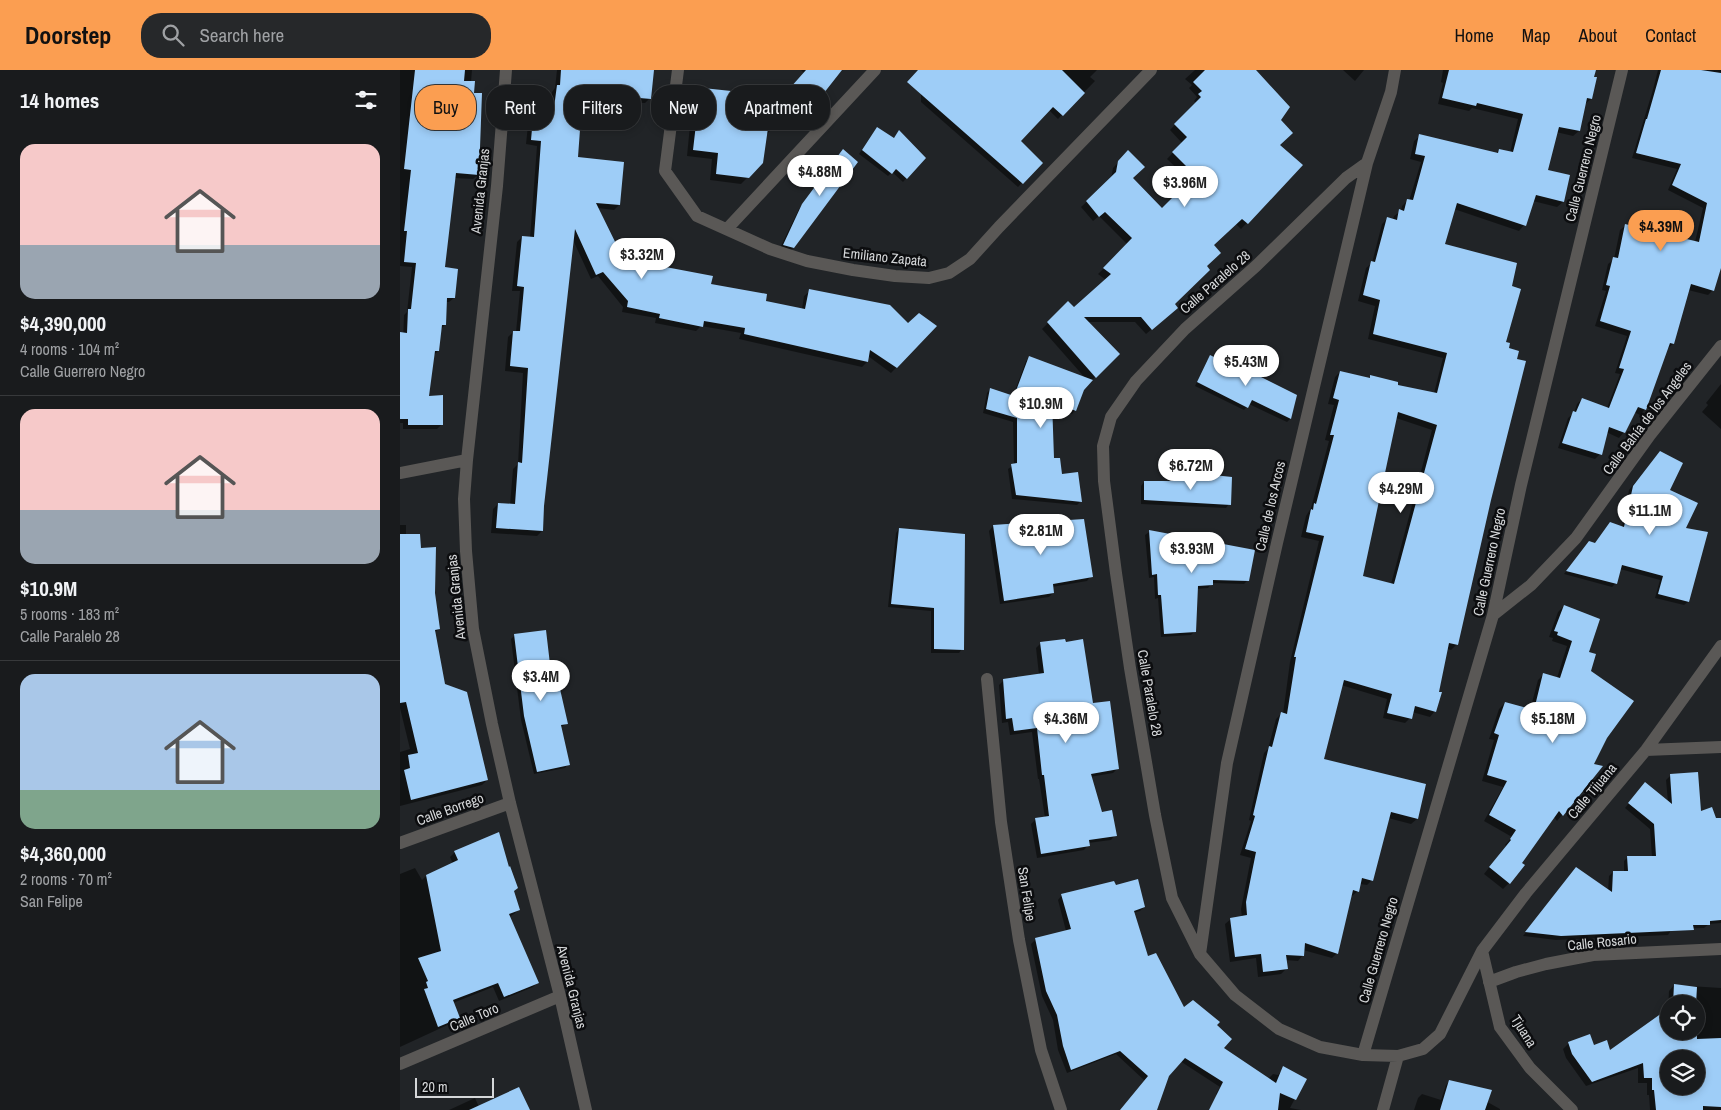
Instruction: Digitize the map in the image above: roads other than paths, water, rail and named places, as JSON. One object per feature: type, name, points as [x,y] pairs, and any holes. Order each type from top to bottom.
[{"type":"street","name":"Avenida Granjas","points":[[506,70],[497,186],[467,460],[464,499],[466,551],[473,629],[492,724],[510,803],[560,996],[586,1110]]},
{"type":"street","name":"Emiliano Zapata","points":[[678,70],[665,171],[697,216],[770,249],[807,262],[895,276],[929,278],[949,273],[970,259],[1152,70]]},
{"type":"street","points":[[727,229],[875,70]]},
{"type":"street","name":"Calle de los Arcos","points":[[1200,954],[1227,763],[1367,163],[1391,92],[1395,70]]},
{"type":"street","name":"Calle Guerrero Negro","points":[[1363,1055],[1493,615],[1521,485],[1622,70]]},
{"type":"street","name":"Calle Paralelo 28","points":[[1367,163],[1346,178],[1256,266],[1178,335],[1136,382],[1111,417],[1103,446],[1104,482],[1116,573],[1155,815],[1172,898],[1200,954],[1235,995],[1278,1029],[1320,1047],[1363,1055],[1398,1056],[1423,1049],[1440,1034],[1482,951]]},
{"type":"street","name":"Calle Bahía de los Angeles","points":[[1493,615],[1531,585],[1576,538],[1650,435],[1721,346]]},
{"type":"street","points":[[400,473],[467,460]]},
{"type":"street","name":"Calle Tijuana","points":[[1482,951],[1526,893],[1646,750],[1721,646]]},
{"type":"street","name":"San Felipe","points":[[987,679],[1001,822],[1019,940],[1042,1050],[1061,1110]]},
{"type":"street","points":[[1646,750],[1721,747]]},
{"type":"street","name":"Calle Borrego","points":[[400,843],[510,803]]},
{"type":"street","name":"Calle Rosario","points":[[1489,982],[1546,964],[1593,955],[1721,949]]},
{"type":"street","name":"Tjuana","points":[[1482,951],[1500,1027],[1530,1068],[1572,1110]]},
{"type":"street","name":"Calle Toro","points":[[400,1064],[560,996]]},
{"type":"street","points":[[1383,1110],[1398,1056]]}]
